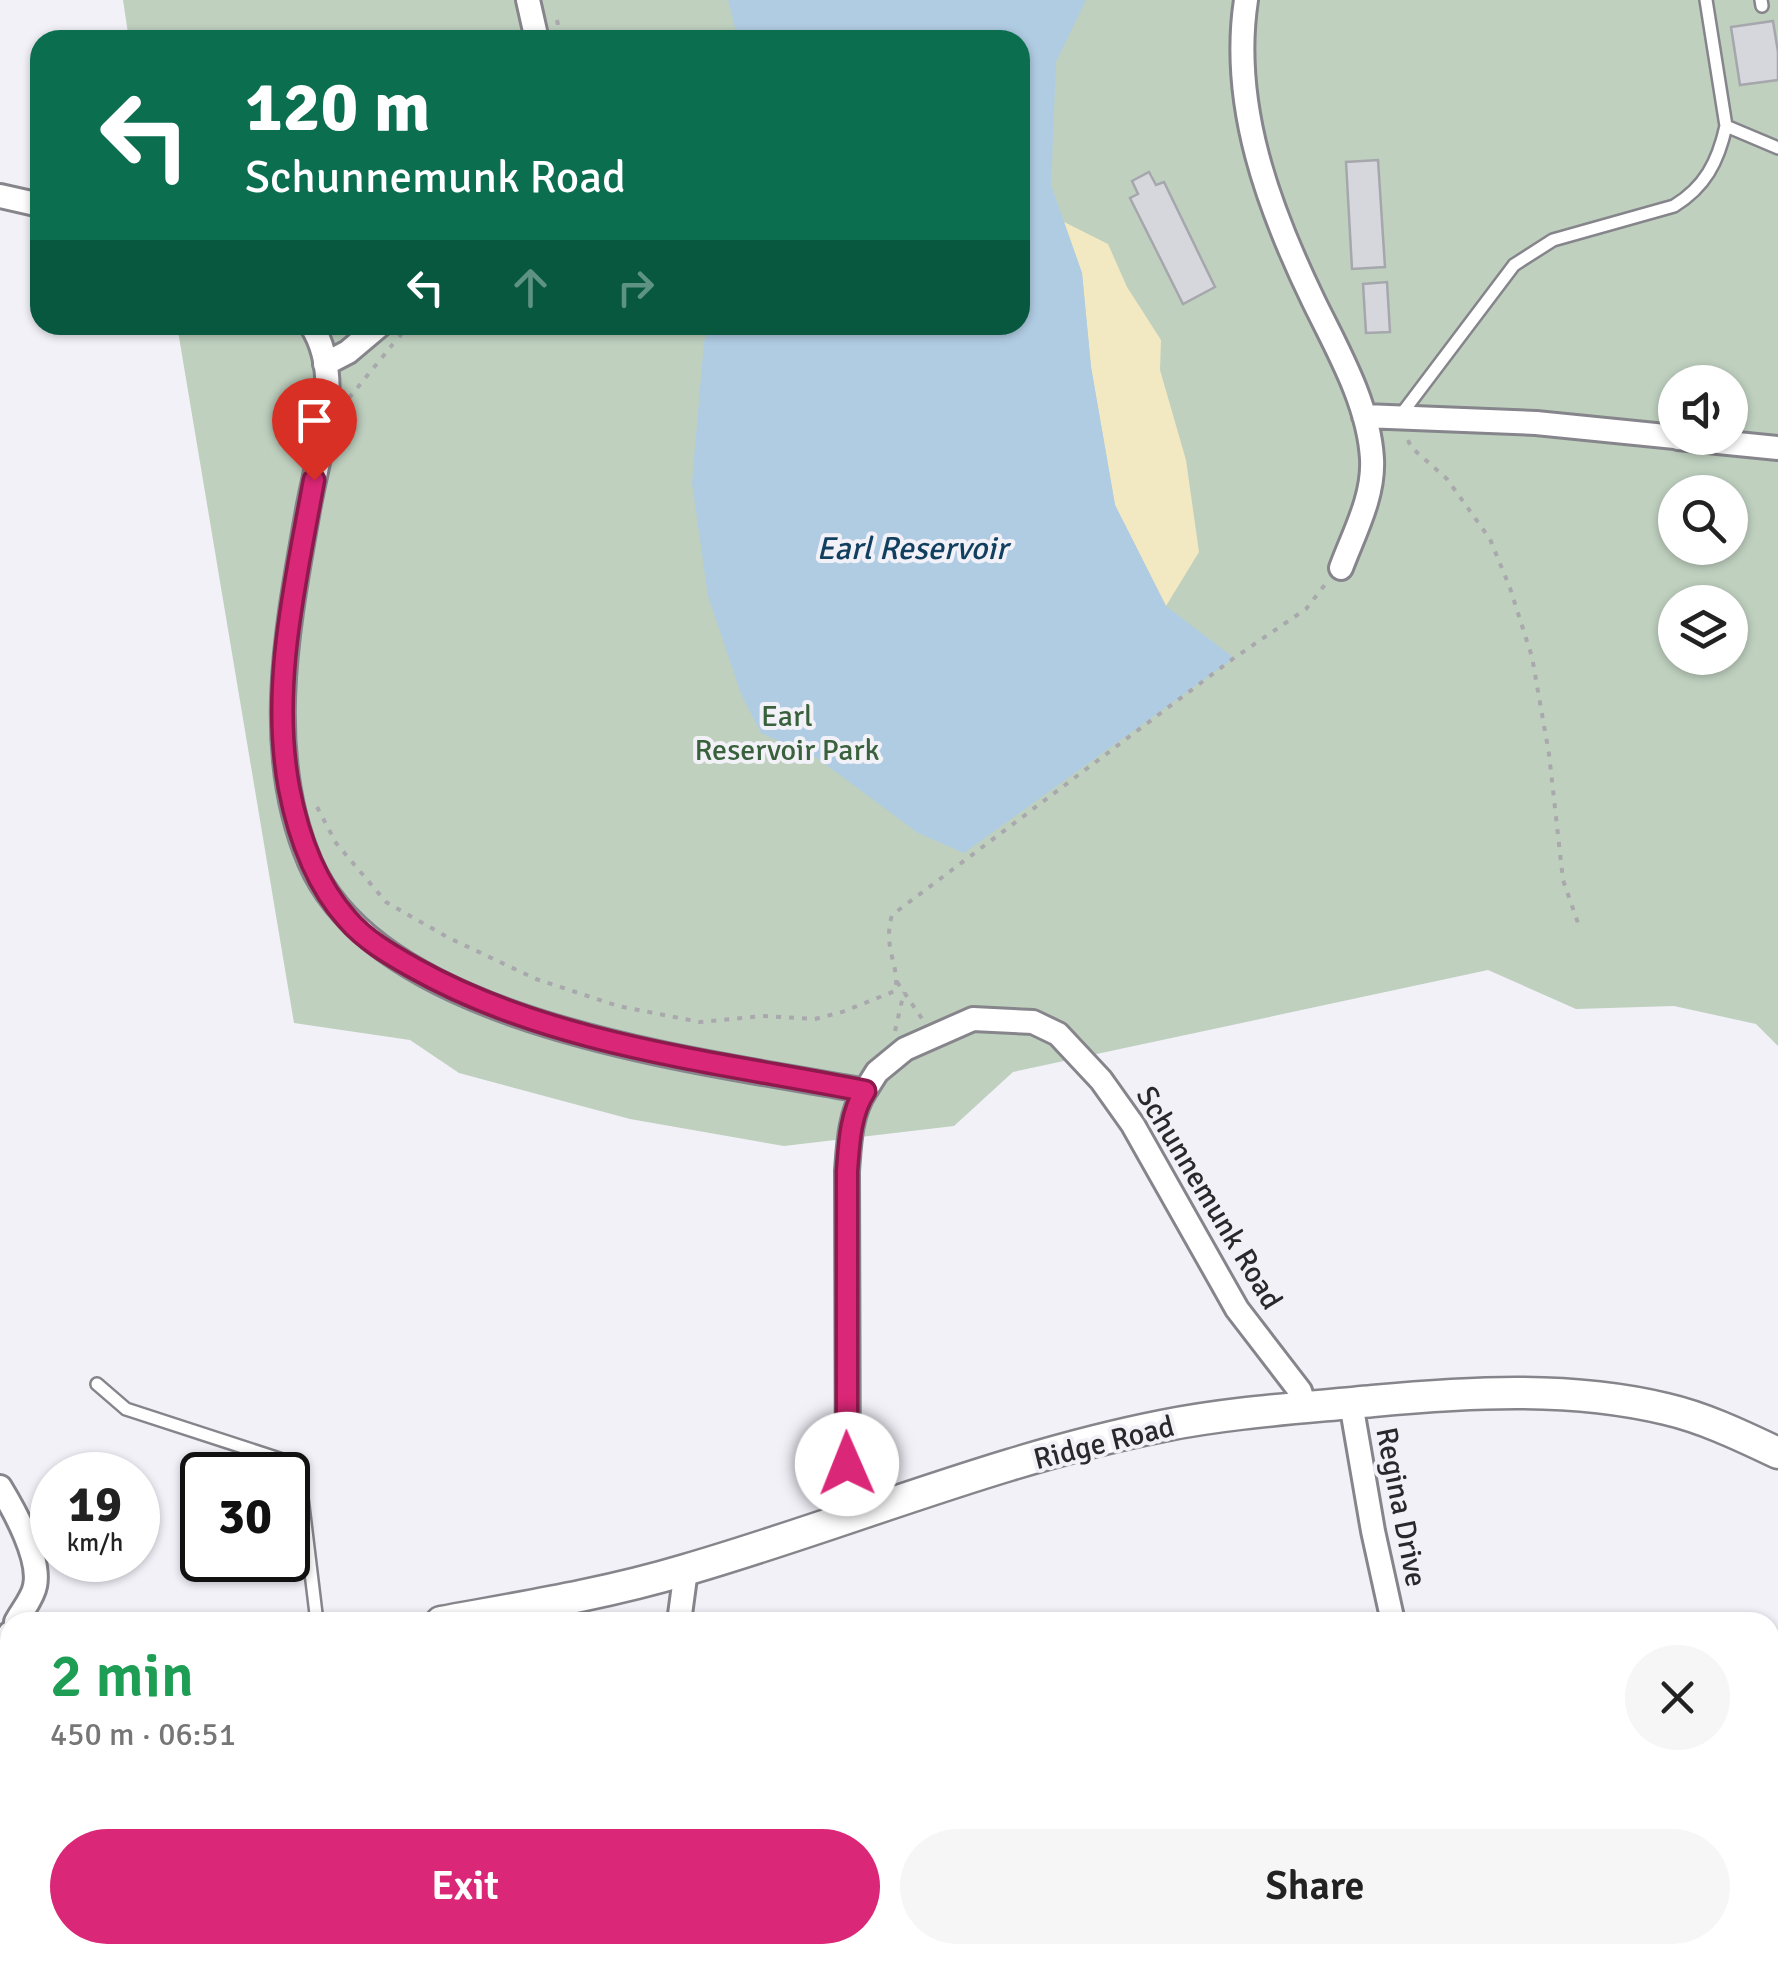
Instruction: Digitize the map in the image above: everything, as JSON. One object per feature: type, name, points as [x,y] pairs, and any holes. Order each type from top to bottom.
[{"type":"street","points":[[528,0],[535,30]]},
{"type":"street","points":[[1246,0],[1244,80],[1252,136],[1267,194],[1340,355],[1364,416],[1372,458],[1370,492],[1341,568]]},
{"type":"street","points":[[0,196],[30,203]]},
{"type":"street","points":[[315,335],[325,364],[328,404],[284,665],[289,788],[310,860],[347,920],[380,949],[454,990],[619,1045],[865,1091],[849,1142],[847,1171],[848,1518]]},
{"type":"street","points":[[325,364],[368,335]]},
{"type":"street","points":[[1364,416],[1536,423],[1658,435]]},
{"type":"street","points":[[1748,445],[1778,448]]},
{"type":"street","name":"Schunnemunk Road","points":[[865,1091],[877,1072],[905,1049],[972,1019],[1033,1022],[1058,1034],[1101,1080],[1133,1125],[1237,1310],[1300,1391],[1305,1407]]},
{"type":"street","name":"Ridge Road","points":[[495,1612],[608,1591],[686,1570],[1066,1449],[1162,1426],[1305,1407],[1441,1395],[1584,1394],[1668,1409],[1725,1428],[1778,1453]]},
{"type":"street","name":"Regina Drive","points":[[1350,1404],[1391,1612]]},
{"type":"street","points":[[0,1486],[14,1509],[34,1560],[35,1586],[21,1612]]},
{"type":"street","points":[[680,1612],[686,1570]]},
{"type":"lane","points":[[1398,418],[1514,264],[1554,240],[1674,206],[1691,196],[1709,176],[1726,126],[1706,0]]},
{"type":"lane","points":[[1726,126],[1778,148]]},
{"type":"lane","points":[[97,1384],[126,1409],[298,1465],[316,1612]]},
{"type":"path","points":[[348,400],[401,335]]},
{"type":"path","points":[[1398,418],[1412,448],[1447,479],[1490,539],[1510,588],[1532,657],[1549,754],[1563,880],[1578,923]]},
{"type":"path","points":[[934,1036],[897,982],[886,933],[892,914],[1306,608],[1341,568]]},
{"type":"path","points":[[314,801],[336,843],[386,902],[446,937],[536,979],[618,1006],[700,1022],[764,1016],[815,1019],[895,991],[897,982]]},
{"type":"green space","name":"Earl Reservoir Park","points":[[123,0],[1778,0],[1778,1046],[1756,1024],[1674,1006],[1576,1009],[1488,970],[1013,1072],[954,1126],[784,1146],[630,1119],[459,1073],[410,1040],[294,1023],[179,335],[1030,335],[1030,30],[128,30]]},
{"type":"sand","points":[[1064,222],[1108,244],[1127,287],[1161,340],[1160,370],[1186,460],[1199,552],[1166,606],[1115,505],[1091,367],[1082,273]]},
{"type":"water","name":"Earl Reservoir","points":[[728,0],[1086,0],[1056,62],[1051,185],[1082,273],[1091,367],[1115,505],[1166,606],[1234,658],[964,853],[918,833],[817,758],[761,733],[741,694],[708,596],[692,483],[706,335],[1030,335],[1030,30],[736,30]]},
{"type":"building","points":[[1773,21],[1778,80],[1740,85],[1731,27]]},
{"type":"building","points":[[1378,160],[1385,267],[1352,269],[1346,162]]},
{"type":"building","points":[[1149,172],[1156,185],[1164,182],[1215,287],[1183,304],[1130,198],[1138,194],[1132,181]]},
{"type":"building","points":[[1387,282],[1390,332],[1366,333],[1363,284]]},
{"type":"route","points":[[314,480],[284,665],[284,724],[289,788],[310,860],[347,920],[380,949],[454,990],[539,1021],[619,1045],[865,1091],[849,1142],[847,1171],[847,1464]]}]
